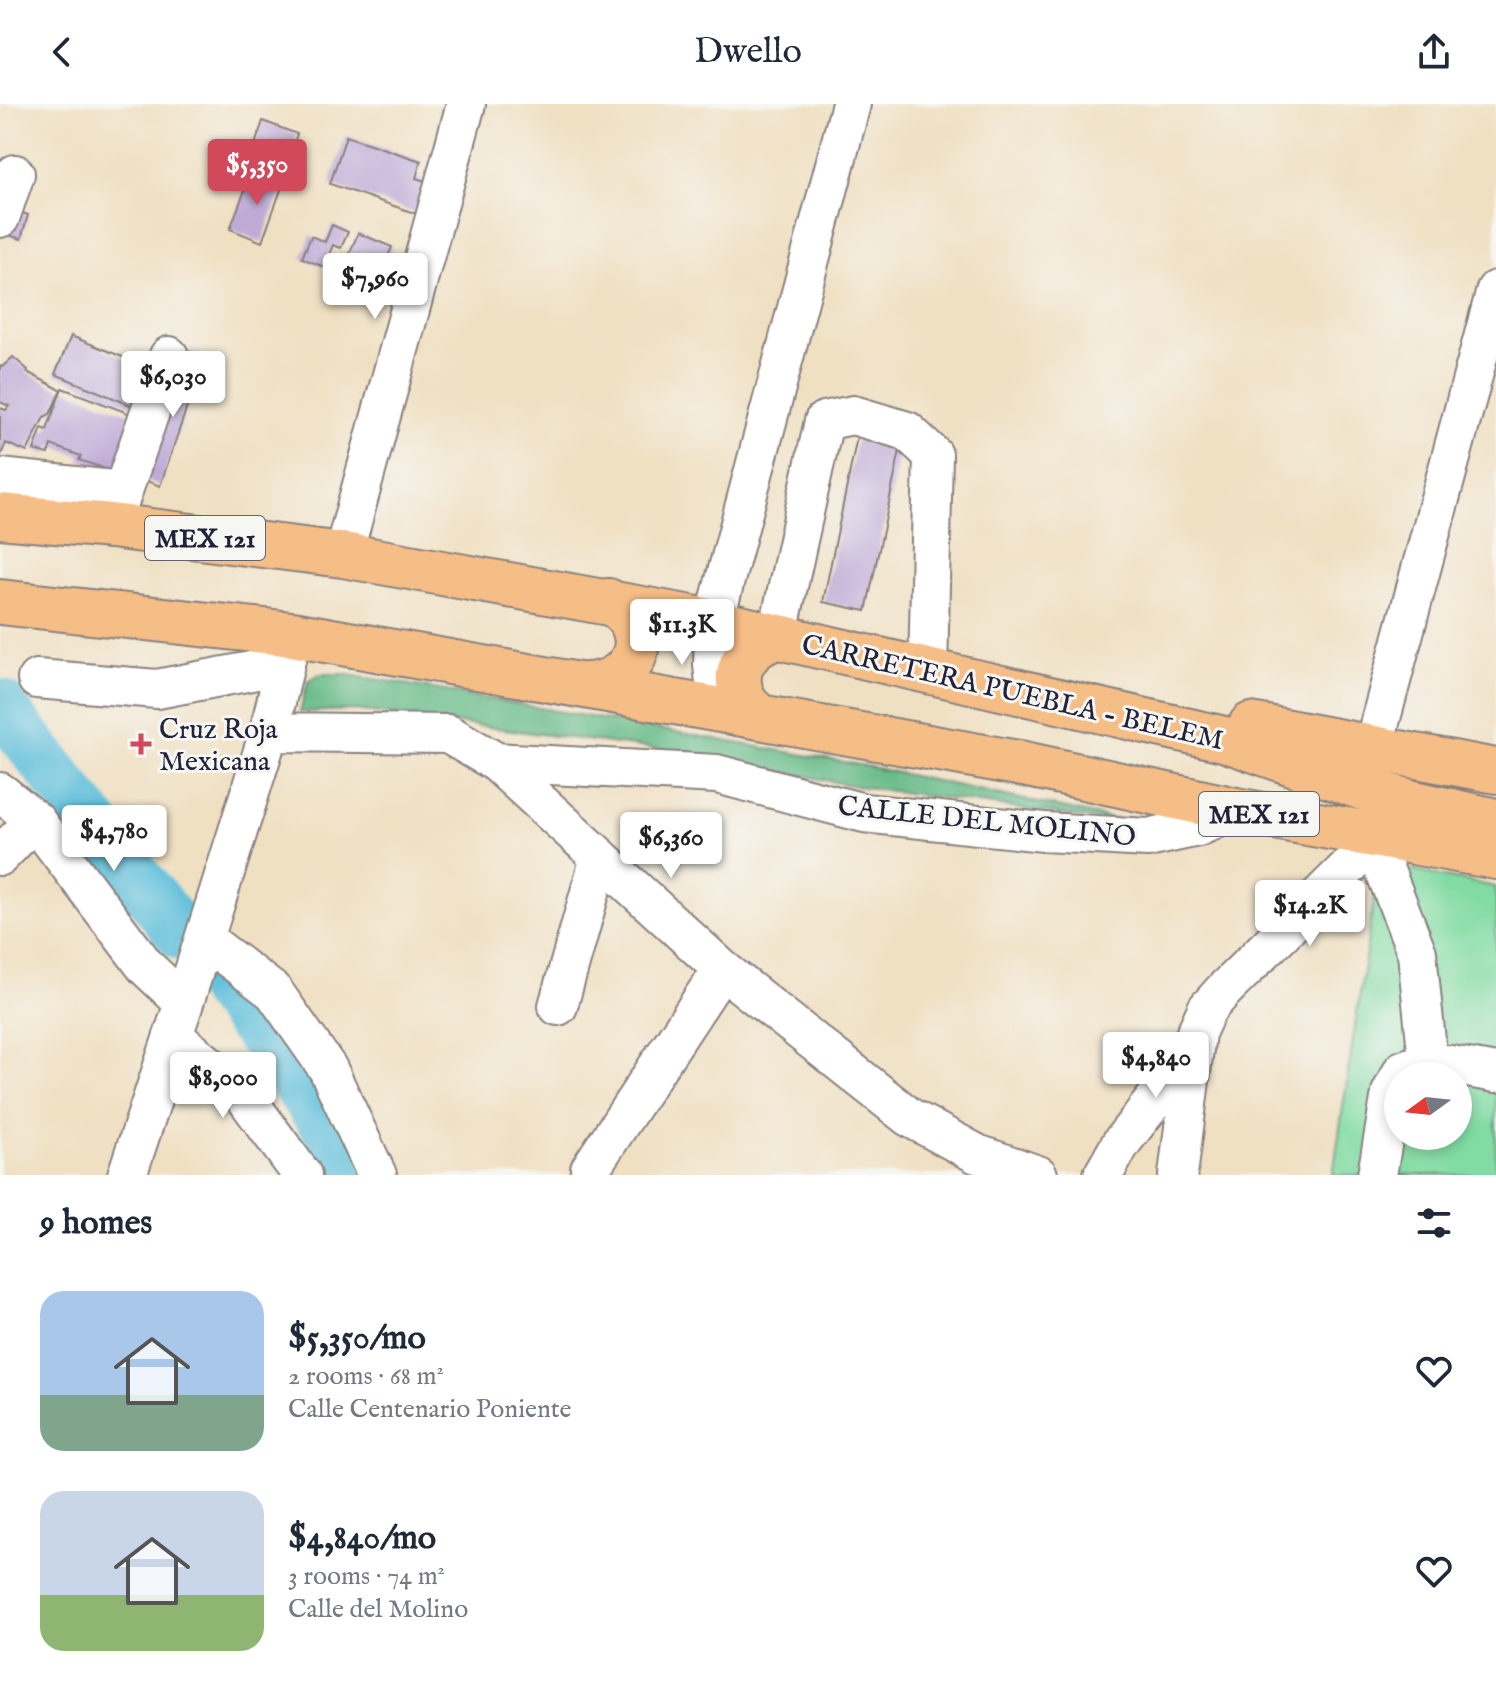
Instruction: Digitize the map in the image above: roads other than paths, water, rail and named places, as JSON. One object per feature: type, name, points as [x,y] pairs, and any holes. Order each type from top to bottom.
[{"type":"main road","name":"CARRETERA PUEBLA - BELEM","points":[[0,516],[116,509],[343,555],[714,622],[1162,724],[1276,756],[1368,768],[1414,803],[1496,821]]},
{"type":"main road","points":[[586,685],[611,681],[629,666],[635,655],[636,630],[630,617],[608,601]]},
{"type":"main road","name":"MEX 121","points":[[0,602],[288,650],[586,685],[1024,764],[1375,841],[1496,857]]},
{"type":"main road","points":[[737,712],[747,706],[740,695],[740,668],[754,648],[777,637]]},
{"type":"main road","points":[[1024,764],[1134,769],[1242,783],[1368,768],[1496,771]]},
{"type":"main road","points":[[1368,768],[1496,796]]},
{"type":"street","points":[[343,555],[466,104]]},
{"type":"street","points":[[737,712],[713,665],[714,622],[851,104]]},
{"type":"street","points":[[0,218],[15,174]]},
{"type":"street","points":[[1368,768],[1496,290]]},
{"type":"street","points":[[0,478],[116,509],[169,356]]},
{"type":"street","points":[[777,637],[824,421],[853,415],[907,431],[933,455],[928,671]]},
{"type":"street","points":[[37,679],[157,689],[288,650],[269,732],[127,1175]]},
{"type":"street","name":"CALLE DEL MOLINO","points":[[269,732],[448,734],[496,762],[722,969],[909,1117],[977,1154],[1038,1175]]},
{"type":"street","name":"CALLE DEL MOLINO","points":[[496,762],[717,774],[864,813],[1059,833],[1148,838],[1198,827],[1236,810]]},
{"type":"street","points":[[0,792],[35,820],[146,967],[179,1020],[240,1090],[302,1175]]},
{"type":"street","points":[[0,856],[35,820]]},
{"type":"street","points":[[1103,1175],[1121,1143],[1156,1098],[1207,1009],[1375,841],[1417,953],[1410,1062]]},
{"type":"street","points":[[558,1006],[600,857]]},
{"type":"street","points":[[204,939],[274,992],[328,1069],[377,1175]]},
{"type":"street","points":[[590,1169],[722,969]]},
{"type":"street","points":[[1178,1175],[1196,1033]]},
{"type":"street","points":[[1472,1073],[1496,1073]]},
{"type":"street","points":[[1377,1175],[1384,1134]]},
{"type":"waterway","points":[[0,705],[181,934]]},
{"type":"waterway","points":[[223,987],[281,1061],[361,1175]]},
{"type":"place","name":"Cruz Roja Mexicana","points":[[141,744]]}]
